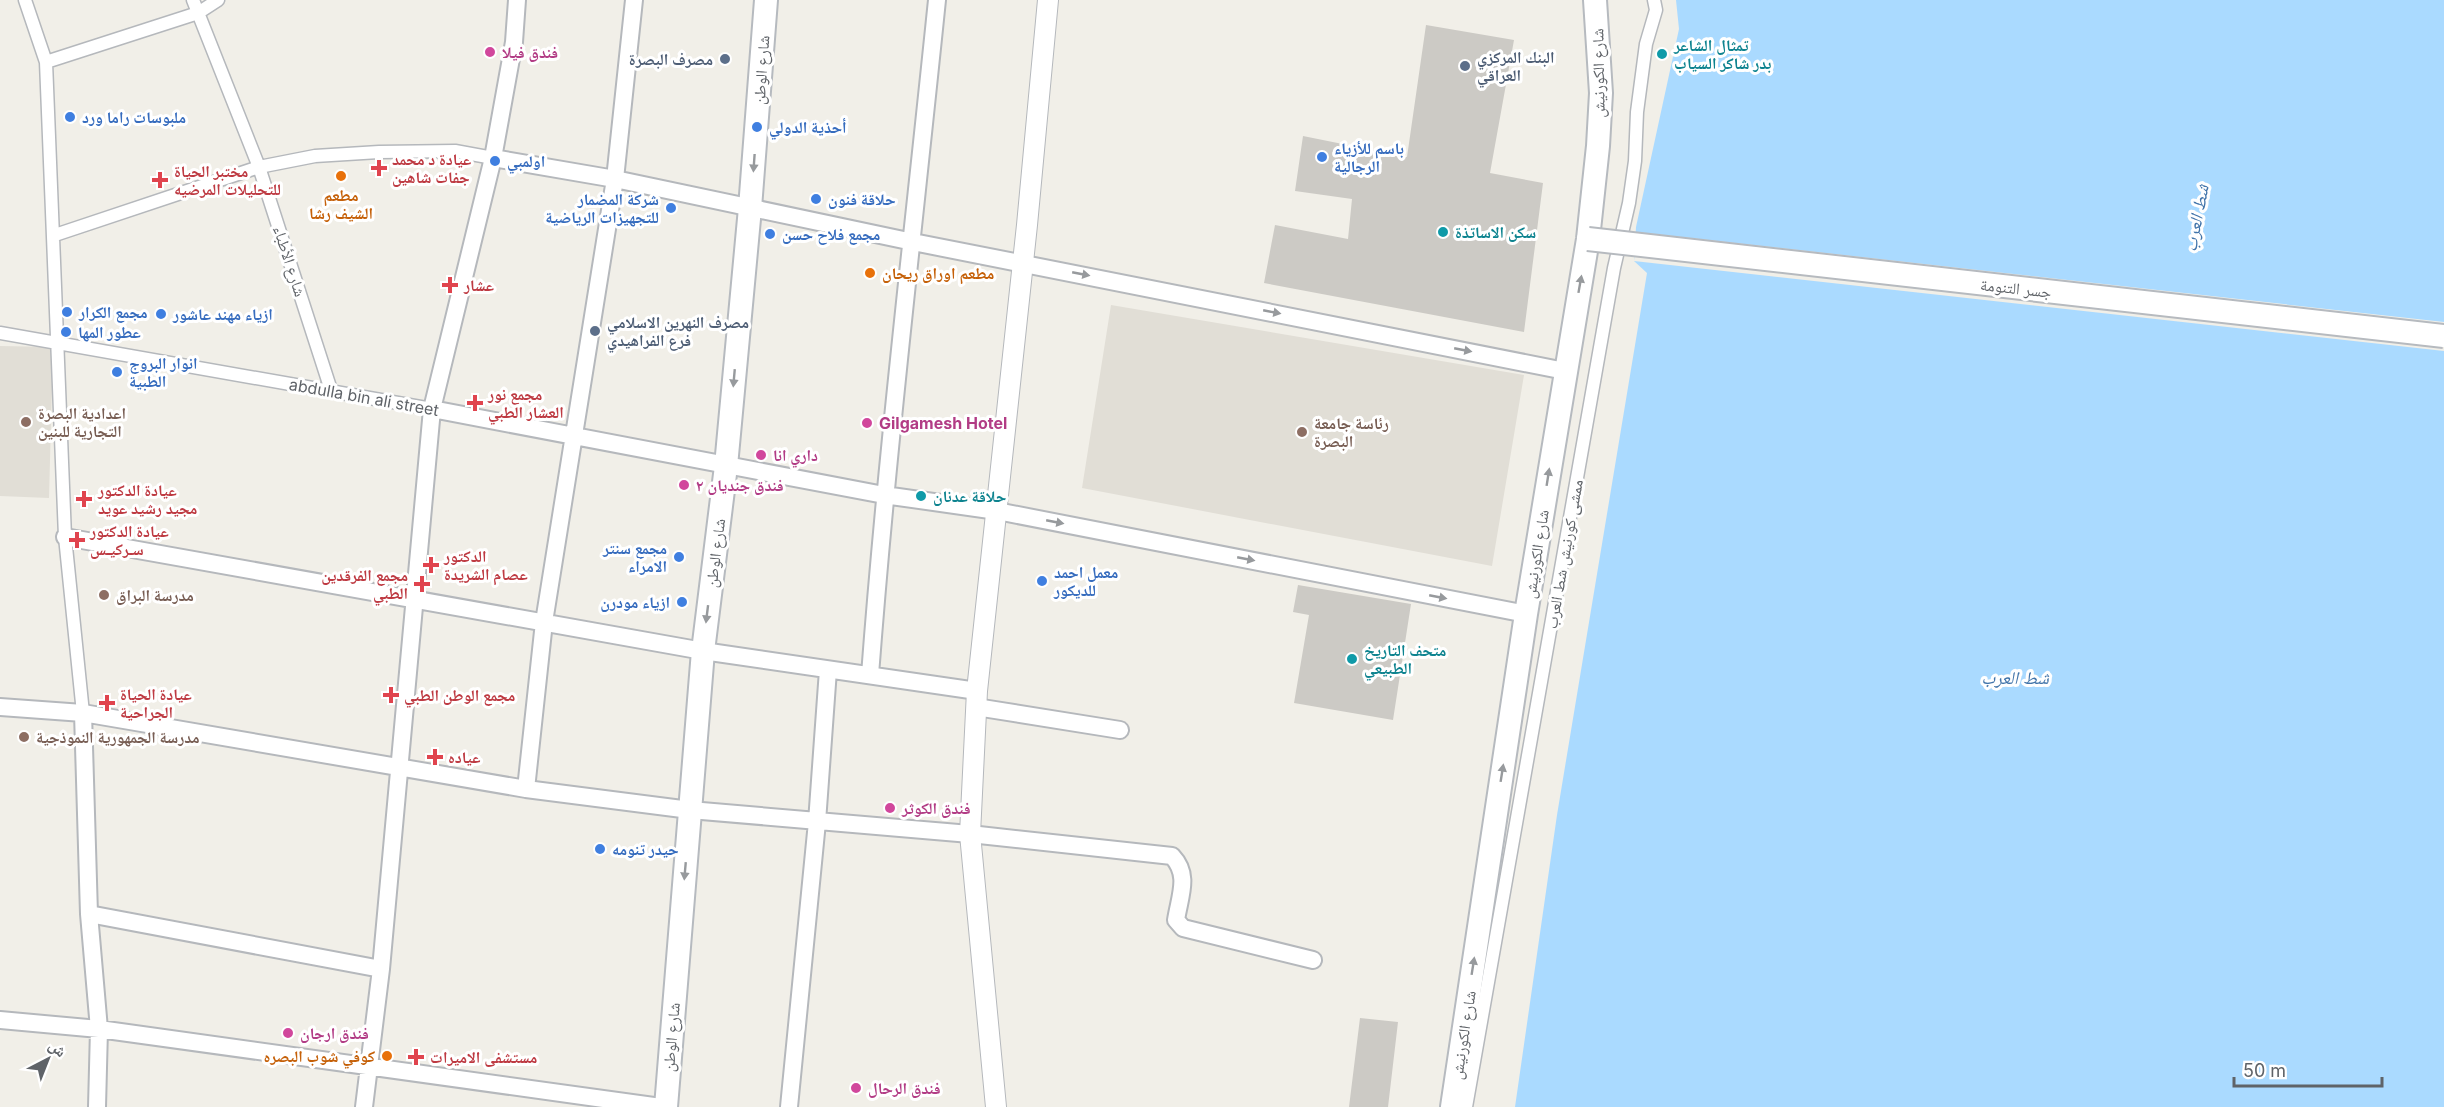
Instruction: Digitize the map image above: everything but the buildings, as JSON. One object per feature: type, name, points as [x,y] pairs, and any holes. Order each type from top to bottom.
[{"type":"main road","name":"شارع الوطن","points":[[666,1107],[703,651],[726,466],[750,208],[766,0]]},
{"type":"main road","name":"شارع الكورنيش","points":[[1452,1107],[1526,614],[1588,239],[1601,93],[1595,0]]},
{"type":"main road","name":"جسر التنومة","points":[[1588,239],[2444,336]]},
{"type":"street","points":[[25,0],[46,62],[55,235],[65,537],[83,713],[89,914],[99,1029],[97,1107]]},
{"type":"street","name":"شارع الأطباء","points":[[193,0],[259,166],[331,390]]},
{"type":"street","points":[[46,62],[198,13],[218,0]]},
{"type":"street","points":[[364,1107],[381,969],[432,409],[493,158],[514,42],[517,0]]},
{"type":"street","points":[[526,789],[544,622],[615,179],[634,0]]},
{"type":"street","points":[[870,675],[884,495],[913,242],[937,0]]},
{"type":"street","points":[[996,1107],[969,834],[976,699],[1023,262],[1048,0]]},
{"type":"street","name":"ممشى كورنيش شط العرب","points":[[1466,1107],[1614,268],[1629,203],[1635,161],[1636,112],[1647,44],[1656,10],[1654,0]]},
{"type":"street","points":[[55,235],[259,166],[315,156],[455,151],[615,179],[913,242],[1565,371]]},
{"type":"street","name":"abdulla bin ali street","points":[[0,333],[331,390],[884,495],[997,511],[1526,614]]},
{"type":"street","points":[[65,537],[703,651],[870,675],[1120,730]]},
{"type":"street","points":[[789,1107],[817,822],[828,670]]},
{"type":"street","points":[[0,707],[83,713],[526,789],[690,810],[969,834],[1172,856],[1180,865],[1183,873],[1176,920],[1183,928],[1313,960]]},
{"type":"street","points":[[89,914],[381,969]]},
{"type":"street","points":[[0,1020],[99,1029],[370,1066],[489,1085],[661,1107]]},
{"type":"shaded area","name":"رئاسة جامعة البصرة","points":[[1111,305],[1524,375],[1492,566],[1082,488]]},
{"type":"shaded area","name":"اعدادية البصرة التجارية للبنين","points":[[0,346],[53,347],[49,498],[0,496]]},
{"type":"water","name":"شط العرب","points":[[1676,0],[2444,0],[2444,1107],[1515,1107],[1557,815],[1647,273],[1634,261],[1636,227],[1679,29]]},
{"type":"pier","points":[[1637,232],[2444,322],[2444,351],[1634,261]]},
{"type":"place","name":"فندق فيلا","points":[[490,52]]},
{"type":"place","name":"تمثال الشاعر بدر شاكر السياب","points":[[1662,54]]},
{"type":"place","name":"مصرف البصرة","points":[[725,59]]},
{"type":"place","name":"البنك المركزي العراقي","points":[[1465,66]]},
{"type":"place","name":"ملبوسات راما ورد","points":[[70,117]]},
{"type":"place","name":"أحذية الدولي","points":[[757,127]]},
{"type":"place","name":"باسم للأزياء الرجالية","points":[[1322,157]]},
{"type":"place","name":"اولمبي","points":[[495,161]]},
{"type":"place","name":"عيادة د محمد جفات شاهين","points":[[379,168]]},
{"type":"place","name":"مطعم الشيف رشا","points":[[341,176]]},
{"type":"place","name":"مختبر الحياة للتحليلات المرضيه","points":[[160,180]]},
{"type":"place","name":"حلاقة فنون","points":[[816,199]]},
{"type":"place","name":"شركة المضمار للتجهيزات الرياضية","points":[[671,208]]},
{"type":"place","name":"سكن الاساتذة","points":[[1443,232]]},
{"type":"place","name":"مجمع فلاح حسن","points":[[770,234]]},
{"type":"place","name":"مطعم اوراق ريحان","points":[[870,273]]},
{"type":"place","name":"عشار","points":[[450,285]]},
{"type":"place","name":"مجمع الكرار","points":[[67,312]]},
{"type":"place","name":"ازياء مهند عاشور","points":[[161,314]]},
{"type":"place","name":"مصرف النهرين الاسلامي فرع الفراهيدي","points":[[595,331]]},
{"type":"place","name":"عطور المها","points":[[66,332]]},
{"type":"place","name":"انوار البروج الطبية","points":[[117,372]]},
{"type":"place","name":"مجمع نور العشار الطبي","points":[[475,403]]},
{"type":"place","name":"اعدادية البصرة التجارية للبنين","points":[[26,422]]},
{"type":"place","name":"Gilgamesh Hotel","points":[[867,423]]},
{"type":"place","name":"رئاسة جامعة البصرة","points":[[1302,432]]},
{"type":"place","name":"داري انا","points":[[761,455]]},
{"type":"place","name":"فندق جنديان ٢","points":[[684,485]]},
{"type":"place","name":"حلاقة عدنان","points":[[921,496]]},
{"type":"place","name":"عيادة الدكتور مجيد رشيد عويد","points":[[84,499]]},
{"type":"place","name":"عيادة الدكتور سـركيـس","points":[[77,540]]},
{"type":"place","name":"مجمع سنتر الامراء","points":[[679,557]]},
{"type":"place","name":"الدكتور عصام الشريدة","points":[[431,565]]},
{"type":"place","name":"معمل احمد للديكور","points":[[1042,581]]},
{"type":"place","name":"مجمع الفرقدين الطبي","points":[[422,584]]},
{"type":"place","name":"مدرسة البراق","points":[[104,595]]},
{"type":"place","name":"ازياء مودرن","points":[[682,602]]},
{"type":"place","name":"متحف التاريخ الطبيعي","points":[[1352,659]]},
{"type":"place","name":"مجمع الوطن الطبي","points":[[391,695]]},
{"type":"place","name":"عيادة الحياة الجراحية","points":[[107,703]]},
{"type":"place","name":"مدرسة الجمهورية النموذجية","points":[[24,737]]},
{"type":"place","name":"عياده","points":[[435,757]]},
{"type":"place","name":"فندق الكوثر","points":[[890,808]]},
{"type":"place","name":"حيدر تنومه","points":[[600,849]]},
{"type":"place","name":"فندق ارجان","points":[[288,1033]]},
{"type":"place","name":"كوفي شوب البصره","points":[[387,1056]]},
{"type":"place","name":"مستشفى الاميرات","points":[[416,1057]]},
{"type":"place","name":"فندق الرحال","points":[[856,1088]]}]
